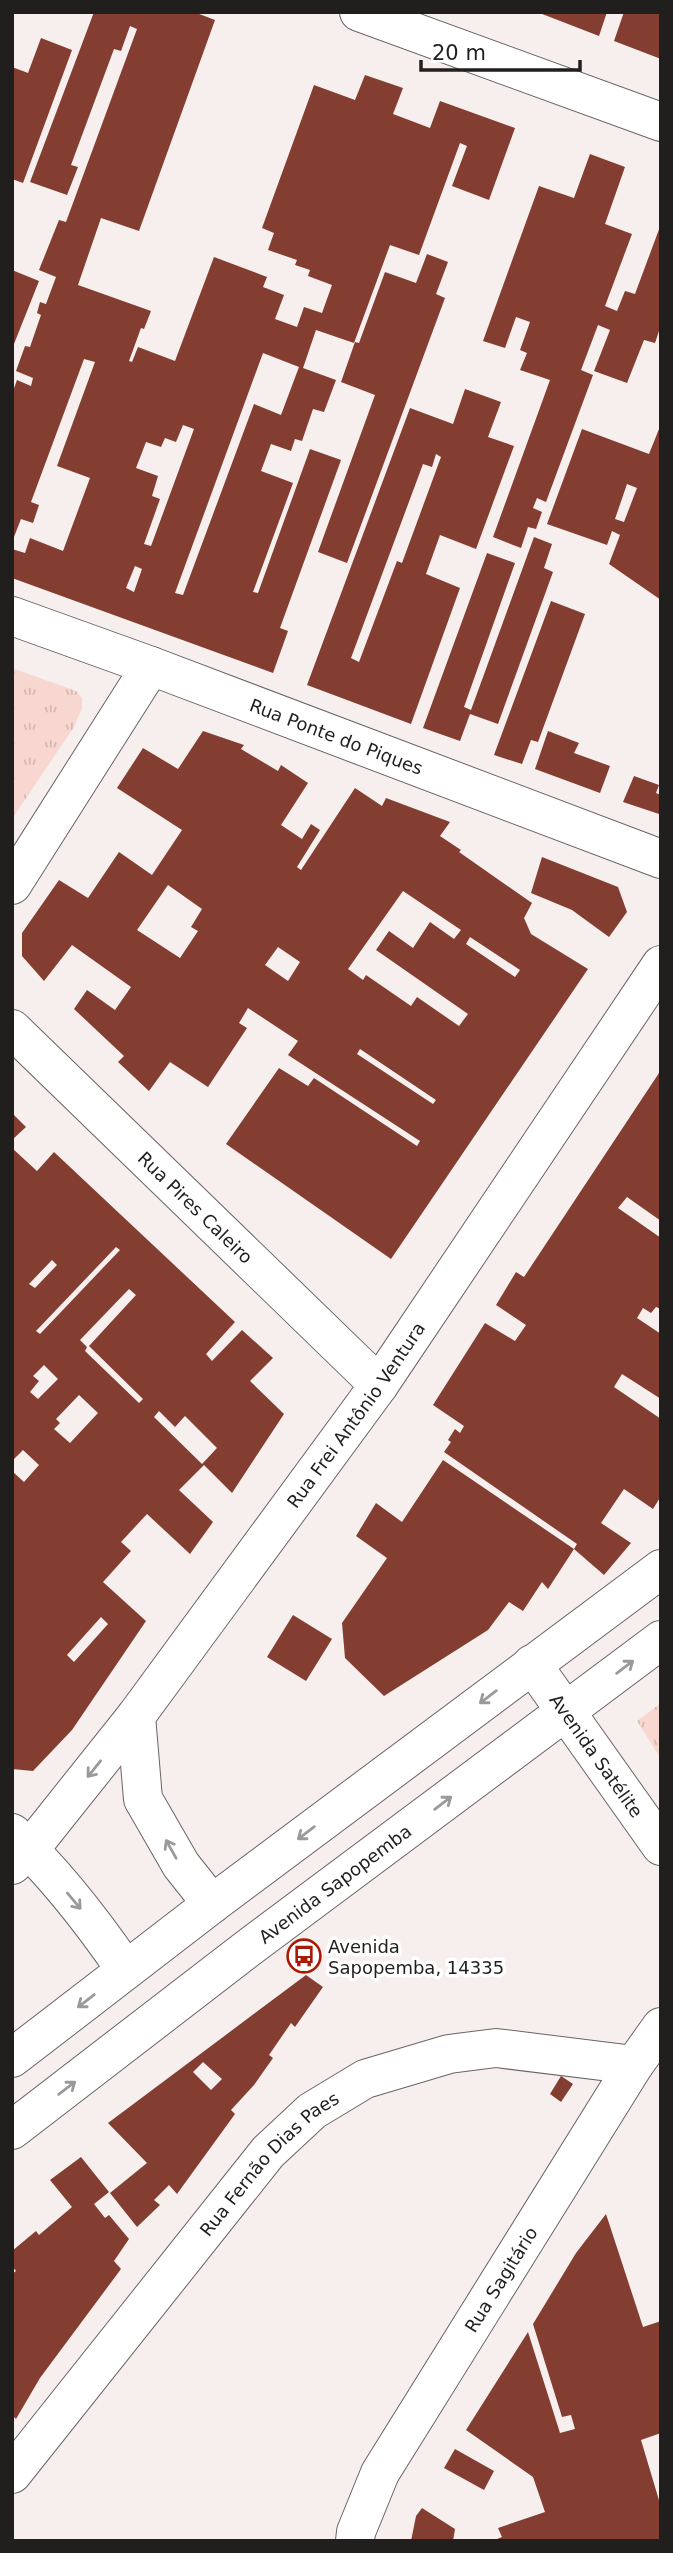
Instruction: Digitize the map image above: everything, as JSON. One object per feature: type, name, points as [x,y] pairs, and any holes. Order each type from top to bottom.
[{"type":"street","points":[[359,12],[661,122]]},
{"type":"street","name":"Rua Ponte do Piques","points":[[12,616],[661,859]]},
{"type":"street","points":[[12,885],[151,666]]},
{"type":"street","name":"Rua Frei Antônio Ventura","points":[[18,1849],[136,1716],[379,1385],[661,965]]},
{"type":"street","name":"Rua Pires Caleiro","points":[[12,1029],[379,1385]]},
{"type":"street","points":[[12,2058],[125,1969],[661,1569]]},
{"type":"street","name":"Avenida Sapopemba","points":[[12,2130],[661,1640]]},
{"type":"street","name":"Avenida Satélite","points":[[532,1664],[661,1846]]},
{"type":"street","points":[[136,1716],[143,1799],[181,1865],[212,1904]]},
{"type":"street","points":[[18,1849],[96,1927],[125,1969]]},
{"type":"street","name":"Rua Sagitário","points":[[355,2541],[356,2532],[380,2473],[634,2065],[661,2026]]},
{"type":"street","name":"Rua Fernão Dias Paes","points":[[12,2474],[268,2152],[312,2111],[365,2079],[449,2054],[496,2048],[634,2065]]},
{"type":"green space","points":[[12,668],[76,691],[82,698],[82,708],[74,727],[12,819]]},
{"type":"green space","points":[[661,1703],[661,1759],[637,1721]]},
{"type":"building","points":[[94,12],[194,12],[215,20],[139,231],[101,218],[78,285],[151,311],[144,329],[141,328],[129,361],[132,362],[138,347],[175,361],[214,257],[267,277],[263,287],[284,295],[275,319],[297,327],[304,307],[322,313],[332,285],[308,276],[310,270],[295,265],[297,260],[268,250],[274,233],[262,228],[314,85],[355,100],[365,75],[403,88],[393,114],[430,128],[440,101],[515,128],[489,200],[452,186],[467,146],[460,143],[419,255],[390,245],[354,343],[316,330],[303,368],[336,380],[324,412],[313,409],[302,441],[295,439],[291,451],[271,444],[261,471],[293,483],[253,592],[258,593],[310,449],[341,460],[280,628],[288,631],[273,673],[12,578],[12,549],[25,553],[30,538],[63,551],[90,478],[57,466],[95,362],[84,359],[31,502],[39,505],[33,523],[21,519],[12,542],[12,394],[17,380],[31,386],[33,378],[16,371],[25,346],[30,347],[41,315],[37,313],[40,302],[46,304],[56,277],[39,270],[59,220],[66,222],[137,29],[130,26],[121,51],[114,49],[71,165],[78,167],[67,195],[30,182]],"holes":[[[263,353],[299,367],[281,415],[254,404],[183,595],[175,593]],[[183,425],[194,429],[151,546],[144,544],[160,499],[152,496],[158,476],[136,468],[146,442],[161,447],[165,438],[176,442]],[[135,566],[142,569],[134,592],[126,588]]]},
{"type":"building","points":[[537,12],[607,12],[599,36]]},
{"type":"building","points":[[624,12],[661,12],[661,59],[614,41]]},
{"type":"building","points":[[41,38],[72,50],[23,183],[12,179],[12,67],[28,73]]},
{"type":"building","points":[[590,154],[625,167],[605,224],[632,234],[605,306],[617,311],[625,291],[635,294],[661,224],[661,325],[655,343],[644,340],[627,383],[594,371],[610,330],[598,325],[581,370],[593,375],[546,502],[537,498],[533,508],[542,512],[536,529],[528,527],[521,548],[493,537],[550,380],[520,370],[527,353],[520,350],[530,322],[516,317],[505,348],[483,341],[539,186],[574,198]]},
{"type":"building","points":[[427,254],[448,262],[436,294],[445,298],[347,563],[318,552],[375,395],[341,382],[355,342],[359,343],[385,272],[416,283]]},
{"type":"building","points":[[12,270],[39,281],[12,349]]},
{"type":"building","points":[[465,389],[501,402],[488,437],[514,446],[476,549],[440,535],[426,574],[460,588],[411,724],[307,685],[410,408],[453,424]],"holes":[[[436,454],[441,457],[402,563],[397,561],[359,662],[351,658],[423,464],[432,467]]]},
{"type":"building","points":[[661,424],[661,600],[609,564],[620,535],[612,531],[607,545],[547,524],[582,429],[649,454]],"holes":[[[627,484],[637,488],[624,522],[615,519]]]},
{"type":"building","points":[[534,537],[552,544],[544,568],[553,572],[498,724],[470,714],[460,741],[423,728],[487,553],[515,563],[464,707],[471,710]]},
{"type":"building","points":[[551,601],[585,614],[538,742],[531,740],[522,764],[494,755]]},
{"type":"building","points":[[203,731],[244,745],[241,749],[278,771],[281,765],[308,783],[281,825],[302,839],[311,824],[320,830],[297,867],[301,870],[355,788],[382,806],[386,798],[450,822],[440,836],[532,903],[524,918],[531,934],[588,969],[391,1259],[226,1144],[279,1068],[308,1086],[314,1078],[417,1146],[420,1141],[288,1055],[298,1041],[248,1008],[239,1023],[247,1028],[208,1087],[170,1062],[149,1091],[118,1062],[124,1056],[74,1009],[87,990],[115,1010],[131,987],[72,945],[44,981],[22,956],[22,933],[59,880],[88,898],[119,852],[152,875],[182,830],[117,788],[143,748],[178,769]],"holes":[[[168,885],[202,909],[191,927],[198,931],[180,958],[137,930]],[[403,891],[461,930],[454,939],[430,922],[413,948],[389,931],[376,950],[468,1014],[459,1026],[417,997],[411,1006],[366,975],[363,980],[348,969]],[[470,937],[520,970],[515,977],[466,944]],[[278,947],[300,962],[288,981],[265,965]],[[360,1049],[436,1100],[433,1104],[357,1054]]]},
{"type":"building","points":[[548,731],[579,743],[574,753],[610,766],[600,793],[535,769]]},
{"type":"building","points":[[634,776],[659,785],[656,793],[661,795],[659,814],[623,802]]},
{"type":"building","points":[[542,857],[618,887],[627,912],[609,937],[572,910],[531,893]]},
{"type":"building","points":[[661,1070],[661,1221],[627,1197],[618,1208],[661,1238],[661,1309],[656,1307],[651,1313],[643,1308],[637,1318],[661,1334],[661,1399],[622,1374],[614,1387],[661,1419],[661,1496],[653,1509],[624,1489],[601,1523],[631,1543],[604,1575],[574,1549],[577,1544],[444,1452],[455,1429],[460,1433],[464,1426],[433,1405],[485,1323],[515,1341],[526,1325],[496,1305],[516,1272],[524,1277]]},
{"type":"building","points":[[12,1113],[26,1127],[12,1140]]},
{"type":"building","points":[[12,1148],[37,1171],[54,1152],[235,1322],[206,1354],[212,1361],[242,1330],[273,1358],[250,1381],[284,1414],[232,1493],[204,1465],[179,1490],[213,1522],[190,1554],[147,1514],[121,1542],[131,1551],[103,1582],[146,1621],[72,1730],[33,1771],[12,1769],[12,1471],[24,1482],[39,1465],[23,1450],[12,1461]],"holes":[[[116,1247],[120,1250],[40,1334],[36,1331]],[[52,1260],[57,1265],[35,1288],[29,1284]],[[129,1289],[136,1295],[89,1346],[143,1399],[139,1403],[85,1351],[87,1347],[80,1340]],[[44,1365],[58,1379],[38,1399],[30,1392],[39,1381],[33,1376]],[[79,1395],[98,1413],[70,1443],[54,1429],[60,1423],[56,1419]],[[159,1411],[175,1427],[185,1416],[217,1448],[202,1464],[154,1417]],[[101,1617],[108,1624],[74,1662],[67,1655]]]},
{"type":"building","points":[[443,1460],[574,1549],[548,1589],[542,1582],[523,1611],[509,1602],[488,1630],[384,1696],[345,1658],[342,1623],[387,1558],[356,1536],[376,1503],[402,1522]]},
{"type":"building","points":[[293,1615],[332,1639],[306,1681],[267,1657]]},
{"type":"building","points":[[306,1975],[323,1987],[295,2027],[291,2023],[269,2055],[273,2058],[254,2085],[231,2110],[235,2114],[177,2194],[169,2185],[154,2200],[160,2205],[137,2227],[110,2193],[147,2163],[108,2123]],"holes":[[[203,2062],[222,2079],[211,2090],[193,2072]]]},
{"type":"building","points":[[561,2076],[573,2084],[561,2102],[550,2094]]},
{"type":"building","points":[[81,2157],[109,2192],[94,2204],[105,2218],[109,2215],[129,2239],[114,2261],[121,2269],[40,2378],[16,2419],[12,2415],[12,2274],[16,2271],[12,2266],[12,2251],[36,2231],[39,2235],[72,2207],[50,2180]]},
{"type":"building","points":[[606,2214],[643,2327],[661,2321],[661,2433],[641,2440],[661,2507],[661,2541],[492,2541],[502,2537],[498,2528],[545,2512],[533,2477],[466,2430],[528,2332],[560,2433],[575,2429],[571,2415],[562,2417],[533,2324],[576,2253]]},
{"type":"building","points":[[455,2449],[494,2471],[484,2490],[444,2468]]},
{"type":"building","points":[[422,2508],[455,2529],[453,2541],[411,2541],[416,2516]]},
{"type":"place","name":"Avenida Sapopemba, 14335","points":[[304,1956]]}]
